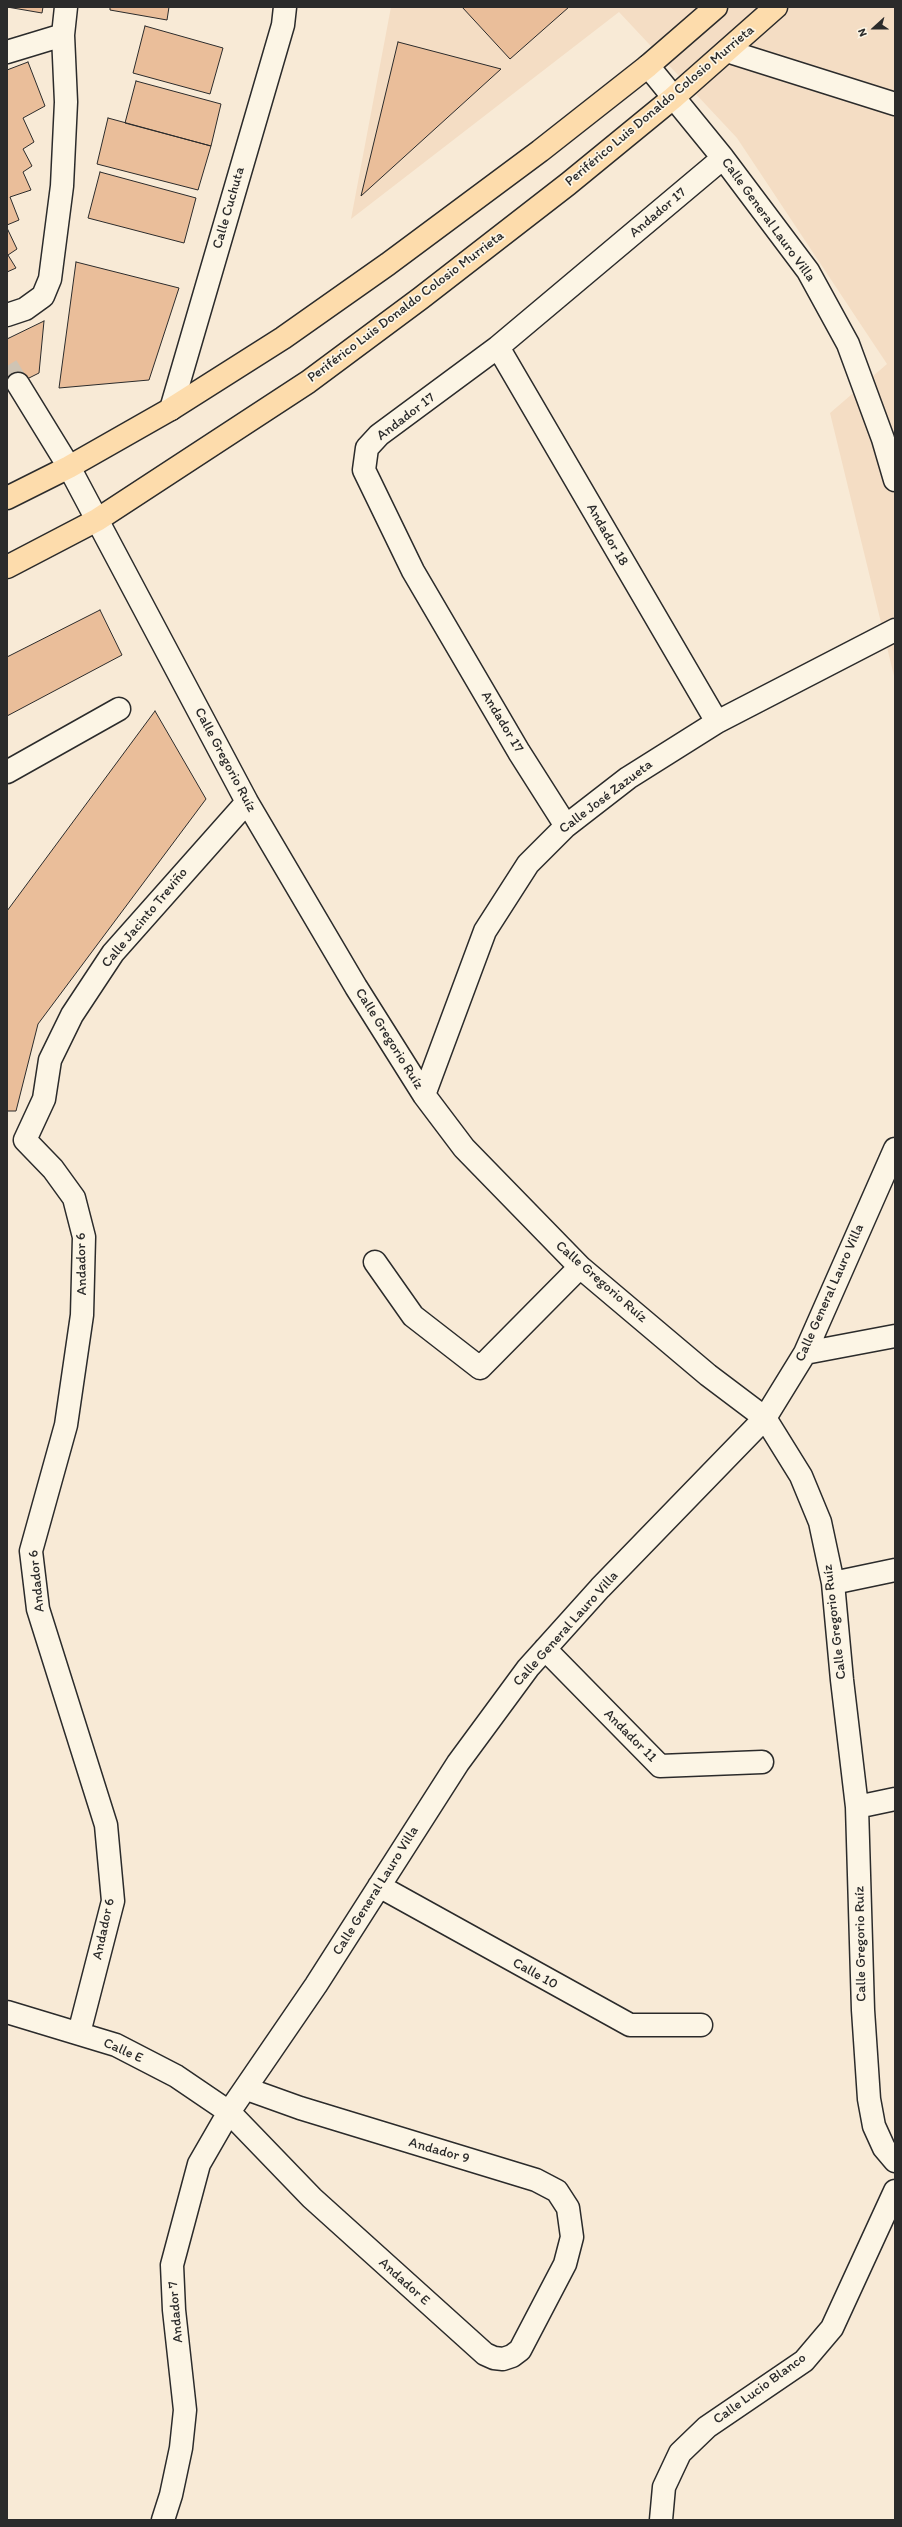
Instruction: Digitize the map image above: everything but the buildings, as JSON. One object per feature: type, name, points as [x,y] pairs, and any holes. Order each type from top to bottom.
[{"type":"main road","points":[[7,498],[69,467],[171,409],[283,338],[388,264],[540,151],[648,66],[716,7]]},
{"type":"main road","name":"Periférico Luis Donaldo Colosio Murrieta","points":[[7,567],[97,520],[308,382],[421,298],[674,98],[776,7]]},
{"type":"street","points":[[7,315],[25,309],[43,296],[50,279],[62,179],[66,102],[63,35],[66,7]]},
{"type":"street","name":"Calle Cuchuta","points":[[171,409],[283,25],[285,7]]},
{"type":"street","points":[[7,52],[63,35]]},
{"type":"street","points":[[727,51],[895,104]]},
{"type":"street","name":"Calle General Lauro Villa","points":[[648,66],[723,158],[808,271],[848,344],[889,439],[895,480]]},
{"type":"street","name":"Andador 17","points":[[566,826],[519,752],[413,572],[364,470],[367,448],[379,435],[498,347],[723,158]]},
{"type":"street","name":"Andador 18","points":[[498,347],[717,722]]},
{"type":"street","name":"Calle Gregorio Ruíz","points":[[18,384],[69,467],[247,802],[356,987],[424,1095],[464,1148],[580,1267],[708,1375],[765,1418],[801,1476],[817,1516],[833,1583],[842,1680],[857,1807],[863,2010],[869,2099],[874,2126],[884,2148],[895,2161]]},
{"type":"street","name":"Calle José Zazueta","points":[[424,1095],[485,931],[528,864],[566,826],[628,778],[717,722],[895,630]]},
{"type":"street","points":[[7,772],[119,709]]},
{"type":"street","name":"Calle Jacinto Treviño","points":[[16,1140],[44,1098],[50,1060],[72,1015],[108,959],[189,864],[247,802]]},
{"type":"street","name":"Andador 6","points":[[16,1140],[52,1169],[74,1198],[84,1237],[82,1315],[66,1425],[31,1551],[38,1609],[106,1825],[113,1901],[78,2033]]},
{"type":"street","name":"Calle General Lauro Villa","points":[[229,2112],[247,2090],[458,1763],[528,1668],[600,1588],[765,1418],[805,1353],[895,1149]]},
{"type":"street","points":[[375,1262],[413,1316],[480,1368],[580,1267]]},
{"type":"street","points":[[805,1353],[895,1336]]},
{"type":"street","points":[[833,1583],[895,1570]]},
{"type":"street","name":"Andador 11","points":[[545,1649],[660,1766],[762,1762]]},
{"type":"street","points":[[857,1807],[895,1799]]},
{"type":"street","name":"Calle 10","points":[[379,1886],[630,2025],[701,2025]]},
{"type":"street","name":"Calle E","points":[[7,2012],[116,2045],[170,2073],[229,2112]]},
{"type":"street","name":"Andador 9","points":[[247,2090],[322,2115],[536,2180],[556,2190],[564,2199],[572,2221],[572,2237],[565,2264]]},
{"type":"street","name":"Andador E","points":[[229,2112],[312,2198],[485,2354],[494,2358],[512,2356],[520,2350],[565,2264]]},
{"type":"street","name":"Andador 7","points":[[163,2520],[171,2496],[181,2448],[185,2410],[174,2310],[172,2265],[199,2164],[229,2112]]},
{"type":"street","name":"Calle Lucio Blanco","points":[[661,2520],[664,2487],[680,2452],[707,2427],[804,2361],[832,2328],[895,2191]]},
{"type":"shaded area","points":[[391,7],[895,7],[895,680],[830,413],[887,364],[737,138],[619,12],[351,219]]},
{"type":"tunnel","points":[[7,366],[18,384]]}]
